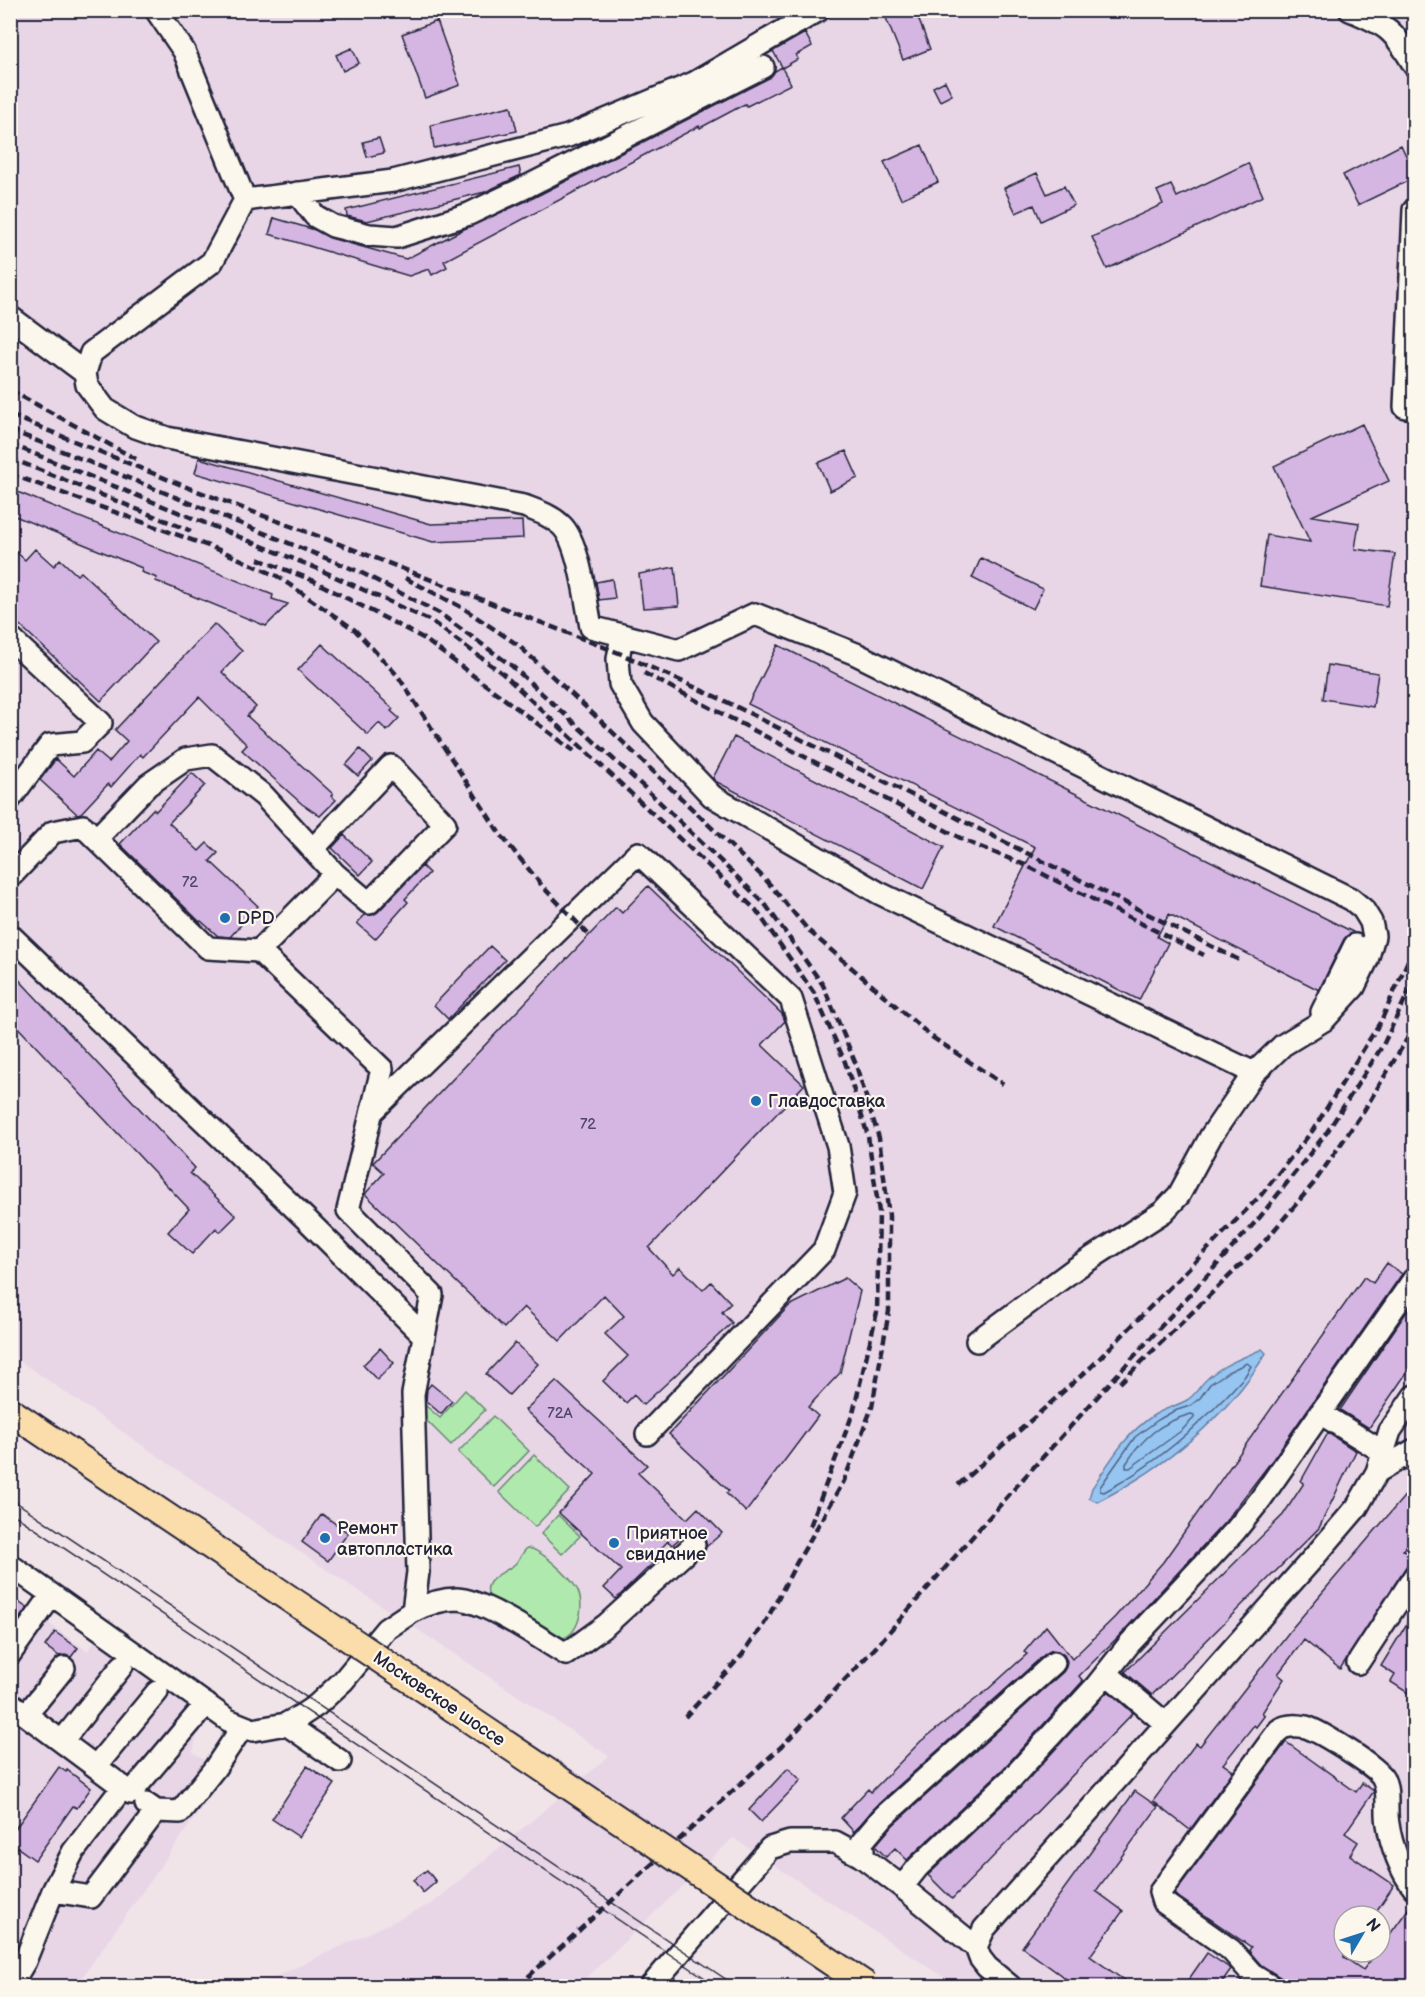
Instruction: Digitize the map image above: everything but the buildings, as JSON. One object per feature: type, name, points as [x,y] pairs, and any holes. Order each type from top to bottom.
[{"type":"main road","name":"Московское шоссе","points":[[10,1411],[867,1986]]},
{"type":"lane","points":[[156,10],[184,51],[245,200]]},
{"type":"lane","points":[[245,200],[393,181],[568,136],[694,82],[819,10]]},
{"type":"lane","points":[[1350,10],[1391,30],[1414,65]]},
{"type":"lane","points":[[297,193],[315,216],[333,226],[369,235],[397,237],[479,209],[763,67]]},
{"type":"lane","points":[[245,200],[212,262],[91,353],[85,373],[87,385],[105,409],[133,426],[166,438],[524,506],[549,516],[563,526],[574,547],[591,627],[679,650],[755,614],[856,654],[1351,899],[1363,909],[1371,922],[1374,936],[1370,952],[1354,987],[1324,1020],[1283,1045],[1254,1072],[1211,1136],[1179,1195],[1163,1212],[1076,1268],[977,1341]]},
{"type":"lane","points":[[1405,407],[1414,210]]},
{"type":"lane","points":[[10,317],[85,373]]},
{"type":"lane","points":[[622,635],[618,659],[620,684],[643,723],[712,795],[879,893],[1254,1072]]},
{"type":"lane","points":[[10,638],[101,723],[81,742],[50,745],[10,800]]},
{"type":"lane","points":[[96,838],[148,785],[186,759],[212,755],[264,796],[335,873],[369,903],[445,824],[391,766],[313,849]]},
{"type":"lane","points":[[10,877],[53,832],[83,826],[208,948],[259,951],[382,1069],[348,1210],[432,1295],[413,1394],[418,1572],[412,1611]]},
{"type":"lane","points":[[372,1112],[638,853],[791,999],[838,1146],[845,1193],[824,1250],[647,1434]]},
{"type":"lane","points":[[259,951],[335,873]]},
{"type":"lane","points":[[10,934],[299,1212],[424,1336]]},
{"type":"lane","points":[[1315,1026],[1355,945]]},
{"type":"lane","points":[[902,1887],[918,1868],[1012,1778],[1130,1643],[1235,1531],[1260,1500],[1414,1280]]},
{"type":"lane","points":[[976,1947],[984,1929],[1357,1507],[1380,1462],[1389,1431],[1414,1396]]},
{"type":"lane","points":[[1320,1413],[1380,1462]]},
{"type":"lane","points":[[1380,1462],[1414,1450]]},
{"type":"lane","points":[[10,1565],[228,1720],[253,1730],[286,1724],[317,1705],[343,1681],[386,1629],[412,1611],[436,1601],[460,1599],[491,1610],[566,1654],[606,1625],[694,1545]]},
{"type":"lane","points":[[1358,1663],[1414,1577]]},
{"type":"lane","points":[[10,1654],[52,1595]]},
{"type":"lane","points":[[861,1856],[862,1842],[884,1816],[1054,1663]]},
{"type":"lane","points":[[62,1741],[122,1666]]},
{"type":"lane","points":[[64,1668],[18,1709],[156,1811],[180,1812],[215,1768],[243,1726]]},
{"type":"lane","points":[[1106,1673],[1167,1724]]},
{"type":"lane","points":[[96,1766],[157,1692]]},
{"type":"lane","points":[[10,1986],[25,1961],[53,1891],[73,1852],[206,1704]]},
{"type":"lane","points":[[286,1724],[340,1761]]},
{"type":"lane","points":[[1270,1986],[1254,1976],[1231,1950],[1163,1902],[1160,1892],[1283,1727],[1308,1728],[1335,1742],[1382,1776],[1386,1790],[1388,1825],[1399,1862],[1414,1888]]},
{"type":"lane","points":[[53,1891],[91,1897],[156,1811]]},
{"type":"lane","points":[[659,1984],[770,1848],[790,1842],[835,1842],[861,1856],[976,1947],[987,1967],[1010,1986]]},
{"type":"shaded area","points":[[11,11],[1414,11],[1414,1986],[957,1986],[733,1838],[578,1986],[256,1986],[433,1903],[609,1756],[239,1512],[11,1355]]},
{"type":"shaded area","points":[[29,1609],[87,1651],[96,1640],[202,1718],[193,1752],[225,1775],[76,1986],[11,1986],[10,1635]]},
{"type":"green space","points":[[465,1390],[485,1410],[451,1445],[419,1413],[426,1406],[440,1418]]},
{"type":"green space","points":[[493,1416],[529,1451],[494,1487],[458,1452]]},
{"type":"green space","points":[[534,1455],[570,1490],[535,1527],[499,1492]]},
{"type":"green space","points":[[558,1515],[580,1536],[562,1554],[541,1534]]},
{"type":"green space","points":[[527,1548],[547,1558],[577,1589],[581,1611],[576,1627],[566,1637],[559,1639],[492,1601],[488,1593],[490,1582],[512,1567]]},
{"type":"water","points":[[1262,1349],[1266,1353],[1233,1399],[1192,1439],[1170,1457],[1122,1489],[1097,1502],[1089,1498],[1092,1488],[1112,1458],[1144,1422],[1190,1398],[1218,1370]]},
{"type":"tram line","points":[[10,1498],[736,1986]]},
{"type":"tram line","points":[[10,1512],[717,1986]]},
{"type":"railway","points":[[10,390],[136,459]]},
{"type":"railway","points":[[10,415],[189,488],[619,653],[723,700],[1241,961]]},
{"type":"railway","points":[[10,430],[360,572],[439,613],[512,666],[646,789],[765,904],[823,985],[855,1062],[879,1138],[889,1216],[889,1311],[872,1407],[844,1481],[766,1621],[742,1655],[685,1717]]},
{"type":"railway","points":[[10,444],[316,568],[431,621],[502,673],[756,910],[814,993],[845,1062],[868,1136],[879,1212],[877,1312],[853,1413],[809,1529]]},
{"type":"railway","points":[[10,458],[191,531]]},
{"type":"railway","points":[[10,474],[222,551],[277,576],[355,630],[398,676],[500,834],[544,888],[589,935]]},
{"type":"railway","points":[[258,559],[312,580],[423,638],[574,751]]},
{"type":"railway","points":[[405,578],[463,608],[518,645],[602,722],[766,880],[809,931],[932,1037],[1003,1084]]},
{"type":"railway","points":[[644,673],[970,843],[1023,864],[1204,955]]},
{"type":"railway","points":[[958,1485],[1091,1367],[1261,1195],[1313,1130],[1381,1021],[1414,947]]},
{"type":"railway","points":[[518,1986],[782,1746],[875,1648],[1022,1480],[1260,1217],[1327,1132],[1383,1045],[1414,981]]},
{"type":"railway","points":[[1120,1383],[1264,1242],[1314,1183],[1363,1112],[1407,1039],[1414,1021]]},
{"type":"place","name":"DPD","points":[[225,918]]},
{"type":"place","name":"Главдоставка","points":[[756,1101]]},
{"type":"place","name":"Ремонт автопластика","points":[[325,1538]]},
{"type":"place","name":"Приятное свидание","points":[[614,1543]]}]
